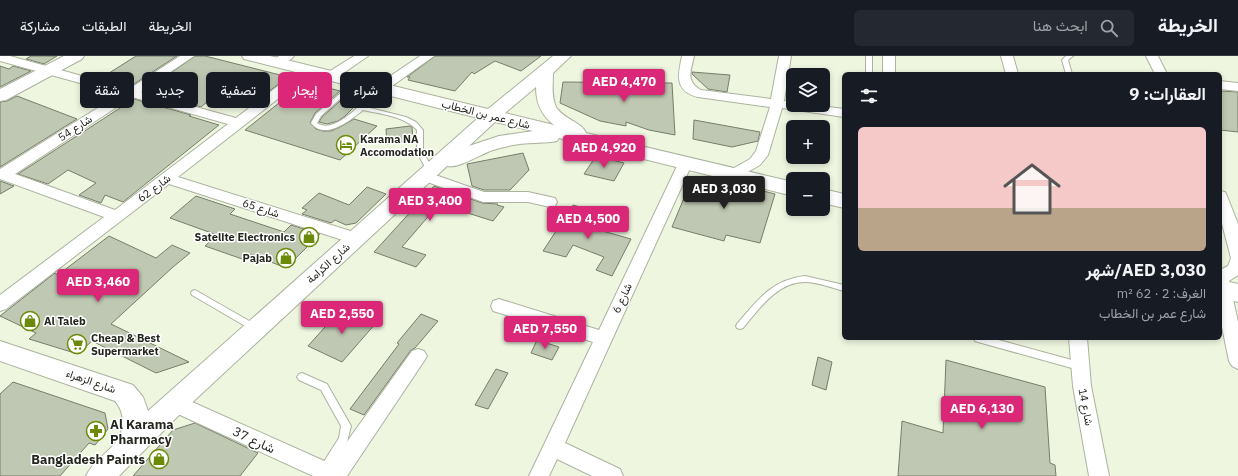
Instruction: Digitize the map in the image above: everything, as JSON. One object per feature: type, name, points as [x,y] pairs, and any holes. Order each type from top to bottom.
[{"type":"main road","points":[[0,96],[76,56]]},
{"type":"main road","name":"شارع عمر بن الخطاب","points":[[250,56],[282,59],[315,72]]},
{"type":"main road","name":"شارع الكرامة","points":[[100,476],[126,448],[174,403],[355,238],[492,115],[545,73],[563,56]]},
{"type":"main road","points":[[545,73],[543,98],[551,114],[559,121],[593,142]]},
{"type":"main road","name":"شارع عمر بن الخطاب","points":[[392,91],[593,142],[786,187]]},
{"type":"main road","points":[[427,174],[472,150],[501,141],[547,137],[593,142]]},
{"type":"main road","points":[[830,198],[842,201]]},
{"type":"main road","name":"شارع الزهراء","points":[[0,351],[124,393],[132,400],[136,410],[136,422],[133,435],[126,448]]},
{"type":"street","name":"شارع 54","points":[[134,91],[188,56]]},
{"type":"street","points":[[332,75],[362,56]]},
{"type":"street","points":[[392,81],[428,56]]},
{"type":"street","points":[[688,56],[684,80],[688,88],[692,91],[704,95],[777,103],[842,113]]},
{"type":"street","points":[[732,175],[748,166],[760,157],[763,152],[777,103],[784,56]]},
{"type":"street","points":[[889,56],[889,72]]},
{"type":"street","points":[[1007,56],[1011,72]]},
{"type":"street","points":[[1152,56],[1160,72]]},
{"type":"street","points":[[0,57],[80,78]]},
{"type":"street","name":"شارع 62","points":[[0,304],[307,70]]},
{"type":"street","points":[[1222,85],[1238,87]]},
{"type":"street","points":[[134,93],[239,123]]},
{"type":"street","name":"شارع 54","points":[[1,175],[107,108]]},
{"type":"street","name":"شارع 6","points":[[539,476],[685,164]]},
{"type":"street","points":[[427,174],[483,197],[528,196],[550,202]]},
{"type":"street","points":[[1,175],[116,216]]},
{"type":"street","name":"شارع 65","points":[[167,178],[355,238]]},
{"type":"street","points":[[1222,199],[1232,213],[1238,256]]},
{"type":"street","points":[[1238,261],[1227,285],[1238,361]]},
{"type":"street","points":[[499,306],[603,338]]},
{"type":"street","name":"شارع 14","points":[[1078,340],[1079,366],[1099,476]]},
{"type":"street","points":[[329,473],[418,356]]},
{"type":"street","name":"شارع 37","points":[[174,403],[329,473]]},
{"type":"street","points":[[553,447],[613,476]]},
{"type":"lane","points":[[869,56],[869,72]]},
{"type":"lane","points":[[1068,72],[1065,60],[1070,56]]},
{"type":"lane","points":[[340,96],[318,116],[314,123],[321,128],[334,128],[340,125],[359,108]]},
{"type":"lane","points":[[364,108],[404,118],[414,123],[420,130],[420,152],[427,174]]},
{"type":"lane","points":[[740,326],[768,294],[784,283],[805,279],[842,288]]},
{"type":"lane","points":[[195,293],[256,329]]},
{"type":"lane","points":[[985,340],[1079,366]]},
{"type":"lane","points":[[302,377],[324,387],[346,426],[344,439],[329,473]]},
{"type":"building","points":[[31,56],[57,56],[44,64],[26,59]]},
{"type":"building","points":[[136,56],[177,56],[152,72],[142,72],[142,79],[134,84],[134,72],[111,72]]},
{"type":"building","points":[[195,56],[205,56],[268,72],[206,72],[206,103],[201,107],[198,106],[198,72],[172,72]]},
{"type":"building","points":[[435,56],[541,56],[521,71],[495,61],[474,74],[472,72],[455,91],[408,80],[410,77],[407,77]]},
{"type":"building","points":[[0,66],[9,69],[13,66],[31,71],[0,87]]},
{"type":"building","points":[[270,72],[278,74],[278,84],[270,90]]},
{"type":"building","points":[[692,72],[730,75],[727,92],[708,89],[692,74]]},
{"type":"building","points":[[563,82],[672,83],[675,135],[649,130],[626,122],[626,126],[600,121],[560,103]]},
{"type":"building","points":[[332,89],[340,91],[332,98]]},
{"type":"building","points":[[1222,91],[1238,92],[1238,132],[1222,130]]},
{"type":"building","points":[[17,96],[77,119],[0,167],[0,102],[7,101]]},
{"type":"building","points":[[134,99],[142,101],[142,108],[166,108],[219,125],[123,202],[105,195],[101,203],[79,195],[96,183],[68,170],[48,184],[18,174],[120,108],[134,108]]},
{"type":"building","points":[[340,101],[340,108],[353,108],[338,121],[327,124],[319,122],[322,117]]},
{"type":"building","points":[[278,104],[278,108],[321,108],[315,113],[310,123],[316,129],[323,131],[331,131],[354,119],[377,126],[340,160],[245,130]]},
{"type":"building","points":[[694,120],[760,132],[758,141],[732,147],[693,139]]},
{"type":"building","points":[[412,127],[413,140],[387,144],[386,129]]},
{"type":"building","points":[[523,153],[529,170],[510,190],[484,190],[472,186],[467,164]]},
{"type":"building","points":[[596,156],[624,163],[614,181],[584,174]]},
{"type":"building","points":[[709,177],[775,194],[760,243],[726,235],[724,241],[672,227],[691,181]]},
{"type":"building","points":[[0,181],[14,186],[0,194]]},
{"type":"building","points":[[434,186],[482,203],[498,204],[497,205],[504,207],[493,221],[439,204],[402,247],[426,255],[416,267],[374,252]]},
{"type":"building","points":[[367,187],[386,194],[356,223],[346,225],[335,220],[331,223],[302,214],[307,210],[302,208],[319,193],[349,205]]},
{"type":"building","points":[[196,196],[235,209],[230,214],[284,232],[291,225],[320,234],[286,268],[251,254],[245,260],[205,246],[217,235],[170,218]]},
{"type":"building","points":[[573,205],[594,211],[585,226],[631,239],[612,276],[596,270],[604,257],[573,245],[566,257],[543,251]]},
{"type":"building","points":[[109,236],[156,258],[172,245],[190,253],[111,324],[189,362],[156,373],[92,341],[78,354],[29,339],[36,333],[0,316],[55,273],[58,275]]},
{"type":"building","points":[[342,308],[376,323],[342,362],[308,346]]},
{"type":"building","points":[[421,314],[438,321],[415,348],[411,350],[364,415],[350,409],[399,344],[397,343]]},
{"type":"building","points":[[537,340],[559,347],[552,360],[531,353]]},
{"type":"building","points":[[818,357],[832,362],[826,390],[812,385]]},
{"type":"building","points":[[946,360],[1045,387],[1050,463],[1055,465],[1056,476],[898,476],[902,421],[943,433]]},
{"type":"building","points":[[496,369],[508,373],[488,409],[475,405]]},
{"type":"building","points":[[13,382],[105,413],[108,429],[95,445],[89,443],[60,476],[0,476],[0,394]]},
{"type":"building","points":[[195,423],[258,453],[240,476],[133,476],[173,430]]},
{"type":"place","name":"Karama NA Accomodation","points":[[346,145]]},
{"type":"place","name":"Satelite Electronics","points":[[309,237]]},
{"type":"place","name":"Pajab","points":[[286,258]]},
{"type":"place","name":"Al Taleb","points":[[30,321]]},
{"type":"place","name":"Cheap & Best Supermarket","points":[[77,344]]},
{"type":"place","name":"Al Karama Pharmacy","points":[[96,431]]},
{"type":"place","name":"Bangladesh Paints","points":[[159,459]]}]
